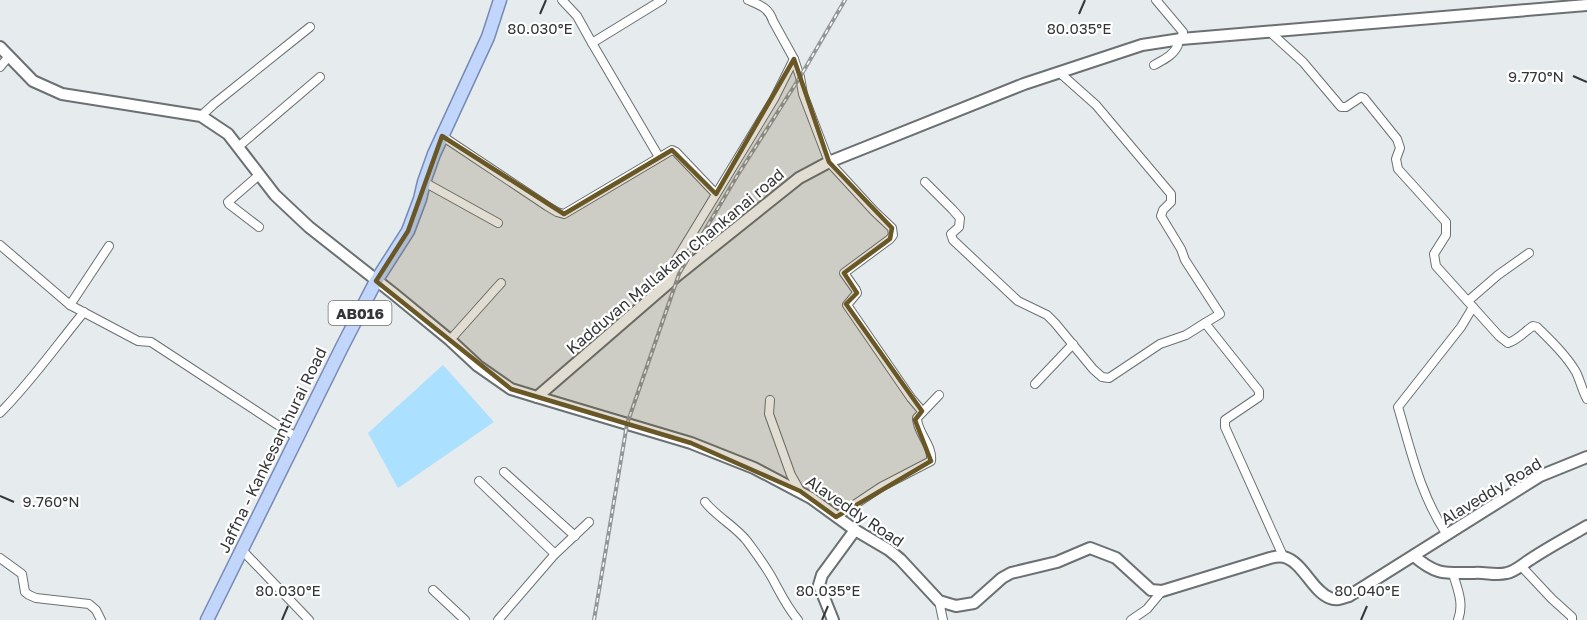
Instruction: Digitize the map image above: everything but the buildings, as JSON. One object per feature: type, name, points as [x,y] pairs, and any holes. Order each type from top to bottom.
[{"type":"main road","name":"Jaffna - Kankesanthurai Road","points":[[207,620],[296,436],[376,281],[408,231],[442,136],[488,37],[500,0]]},
{"type":"main road","name":"Kadduvan Mallakam Chankanai road","points":[[537,397],[655,294],[799,178],[829,162],[1024,84],[1142,45],[1569,3],[1587,5]]},
{"type":"main road","points":[[0,47],[33,81],[62,94],[201,116],[228,134],[275,195],[309,227],[450,340],[478,366],[511,389],[537,397]]},
{"type":"main road","name":"Alaveddy Road","points":[[537,397],[692,442],[754,468],[800,491],[855,530],[889,550],[939,601]]},
{"type":"main road","name":"Alaveddy Road","points":[[1283,556],[1293,561],[1330,598],[1339,599],[1349,596],[1540,476],[1587,457]]},
{"type":"main road","points":[[1414,556],[1439,573],[1477,572],[1494,576],[1509,573],[1587,525]]},
{"type":"main road","points":[[832,620],[819,585],[822,575],[855,530]]},
{"type":"main road","points":[[939,601],[956,606],[974,603],[1006,575],[1057,562],[1090,548],[1116,558],[1151,590],[1162,591],[1283,556]]},
{"type":"street","points":[[562,0],[577,16],[659,157]]},
{"type":"street","points":[[592,43],[662,0]]},
{"type":"street","points":[[748,0],[764,6],[771,14],[794,59],[803,94],[829,162],[892,228],[893,235],[890,239],[844,273],[857,292],[847,305],[922,411]]},
{"type":"street","points":[[1154,65],[1172,55],[1184,32],[1156,0]]},
{"type":"street","points":[[201,116],[310,27]]},
{"type":"street","points":[[1269,32],[1303,62],[1341,107],[1346,107],[1364,98],[1397,139],[1400,148],[1396,159],[1398,169],[1446,222],[1446,235],[1434,254],[1436,266],[1508,343],[1533,326],[1537,327],[1572,366],[1587,399]]},
{"type":"street","points":[[0,67],[9,56]]},
{"type":"street","points":[[655,294],[774,99],[794,59]]},
{"type":"street","points":[[925,182],[960,218],[958,227],[951,234],[953,240],[1018,301],[1047,315],[1102,377],[1109,378],[1160,344],[1186,335],[1220,314],[1185,260],[1161,216],[1163,210],[1171,202],[1171,194],[1096,105],[1060,73]]},
{"type":"street","points":[[238,147],[320,77]]},
{"type":"street","points":[[442,136],[556,212],[564,214],[672,150],[716,194]]},
{"type":"street","points":[[259,175],[228,202],[259,227]]},
{"type":"street","points":[[424,182],[498,223]]},
{"type":"street","points":[[0,245],[70,305],[138,341],[151,342],[296,436]]},
{"type":"street","points":[[70,305],[109,246]]},
{"type":"street","points":[[1447,535],[1434,515],[1420,482],[1398,407],[1461,327],[1470,304],[1498,275],[1529,253]]},
{"type":"street","points":[[450,340],[501,283]]},
{"type":"street","points":[[0,413],[20,393],[84,312]]},
{"type":"street","points":[[1205,323],[1259,391],[1259,397],[1225,420],[1225,427],[1283,556]]},
{"type":"street","points":[[1035,384],[1073,344]]},
{"type":"street","points":[[836,517],[881,487],[931,461],[931,450],[917,424],[917,418],[939,395]]},
{"type":"street","points":[[770,400],[769,414],[791,475],[800,491]]},
{"type":"street","points":[[504,472],[575,536]]},
{"type":"street","points":[[479,481],[555,554]]},
{"type":"street","points":[[705,502],[745,539],[771,576],[788,609],[798,620]]},
{"type":"street","points":[[498,620],[555,554],[589,522]]},
{"type":"street","points":[[242,549],[309,620]]},
{"type":"street","points":[[0,558],[22,574],[25,592],[29,595],[36,598],[89,604],[96,610],[101,620]]},
{"type":"street","points":[[1521,566],[1572,617],[1572,620]]},
{"type":"street","points":[[1453,574],[1461,599],[1461,612],[1458,620]]},
{"type":"street","points":[[433,590],[465,620]]},
{"type":"street","points":[[1131,620],[1147,609],[1162,591]]},
{"type":"street","points":[[939,601],[944,620]]},
{"type":"highlighted area","points":[[794,59],[829,162],[892,228],[890,239],[844,273],[857,293],[846,304],[922,411],[915,420],[931,461],[836,517],[800,491],[691,443],[511,389],[376,281],[408,231],[442,136],[564,214],[672,150],[716,194]]},
{"type":"shaded area","points":[[443,365],[494,422],[398,488],[368,433]]},
{"type":"railway","points":[[594,620],[627,424],[679,274],[845,0]]}]
